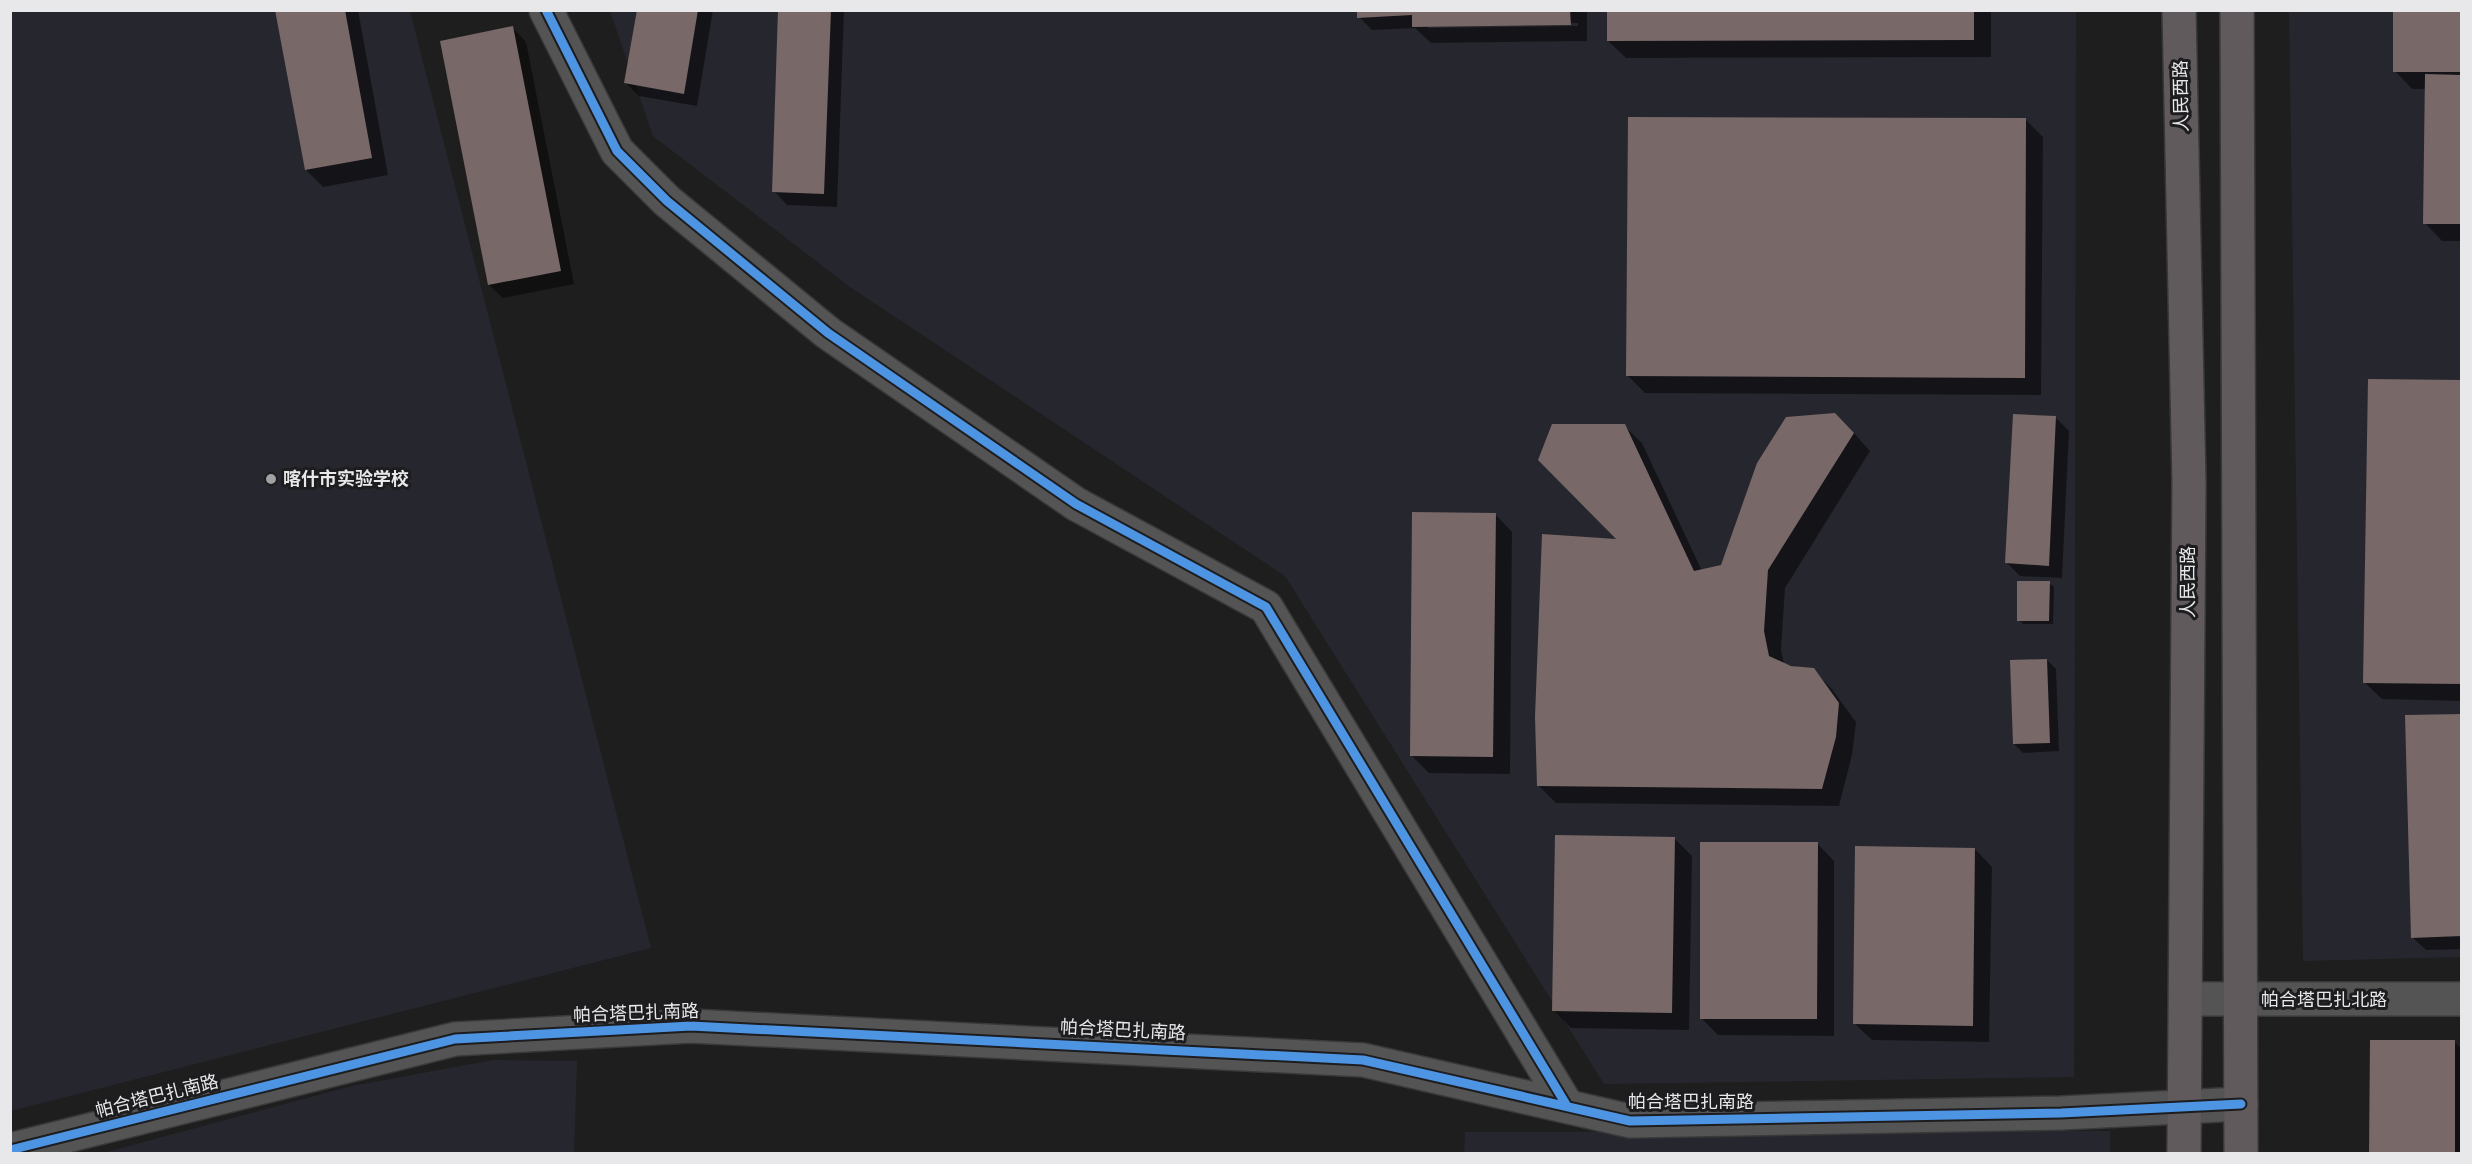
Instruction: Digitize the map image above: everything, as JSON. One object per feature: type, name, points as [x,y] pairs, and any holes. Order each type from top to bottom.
[{"type":"main road","name":"人民西路","points":[[2179,10],[2188,482],[2184,1154]]},
{"type":"main road","points":[[2237,10],[2241,1154]]},
{"type":"street","points":[[546,10],[617,151],[667,201],[828,333],[1076,504],[1266,607],[1567,1107]]},
{"type":"street","name":"帕合塔巴扎北路","points":[[2186,999],[2462,999]]},
{"type":"street","name":"帕合塔巴扎南路","points":[[10,1150],[455,1039],[691,1026],[1363,1060],[1630,1121],[2061,1113],[2241,1104]]},
{"type":"shaded area","name":"喀什市实验学校","points":[[11,11],[410,11],[651,948],[11,1111]]},
{"type":"shaded area","points":[[610,11],[2076,11],[2074,1077],[1604,1084],[1285,576],[850,287],[653,136]]},
{"type":"shaded area","points":[[2289,11],[2461,11],[2461,957],[2303,961]]},
{"type":"shaded area","points":[[493,1060],[577,1061],[574,1153],[103,1153],[352,1086]]},
{"type":"shaded area","points":[[2110,1131],[2110,1154],[1464,1154],[1465,1132]]},
{"type":"building","points":[[275,10],[345,10],[372,158],[305,170]]},
{"type":"building","points":[[637,10],[698,10],[684,94],[624,83]]},
{"type":"building","points":[[778,10],[831,10],[824,194],[772,192]]},
{"type":"building","points":[[1357,10],[1570,10],[1571,25],[1412,27],[1412,15],[1357,18]]},
{"type":"building","points":[[1607,10],[1974,10],[1974,40],[1607,41]]},
{"type":"building","points":[[2393,10],[2462,10],[2462,72],[2393,72]]},
{"type":"building","points":[[513,26],[561,271],[488,285],[440,41]]},
{"type":"building","points":[[2425,74],[2462,75],[2462,224],[2423,224]]},
{"type":"building","points":[[1628,117],[2026,118],[2025,378],[1626,376]]},
{"type":"building","points":[[2368,379],[2462,380],[2462,684],[2363,683]]},
{"type":"building","points":[[1835,413],[1854,433],[1768,570],[1764,631],[1769,656],[1791,666],[1814,668],[1839,703],[1836,737],[1822,789],[1537,786],[1535,717],[1542,534],[1616,539],[1538,460],[1552,424],[1625,424],[1694,571],[1721,565],[1757,463],[1786,417]]},
{"type":"building","points":[[2013,414],[2056,416],[2049,566],[2005,563]]},
{"type":"building","points":[[1412,512],[1496,513],[1493,757],[1410,756]]},
{"type":"building","points":[[2017,581],[2050,581],[2049,621],[2017,621]]},
{"type":"building","points":[[2047,659],[2050,743],[2013,744],[2010,660]]},
{"type":"building","points":[[2462,714],[2462,936],[2411,938],[2405,715]]},
{"type":"building","points":[[1555,835],[1675,837],[1672,1013],[1552,1011]]},
{"type":"building","points":[[1700,842],[1818,842],[1817,1019],[1700,1019]]},
{"type":"building","points":[[1855,846],[1975,848],[1973,1026],[1853,1024]]},
{"type":"building","points":[[2370,1040],[2455,1040],[2455,1154],[2369,1154]]},
{"type":"cycle path","points":[[546,10],[617,151],[667,201],[828,333],[1076,504],[1266,607],[1567,1106]]},
{"type":"cycle path","points":[[10,1150],[455,1039],[691,1026],[1363,1060],[1630,1121],[2061,1113],[2241,1104]]},
{"type":"place","name":"喀什市实验学校","points":[[271,479]]}]
